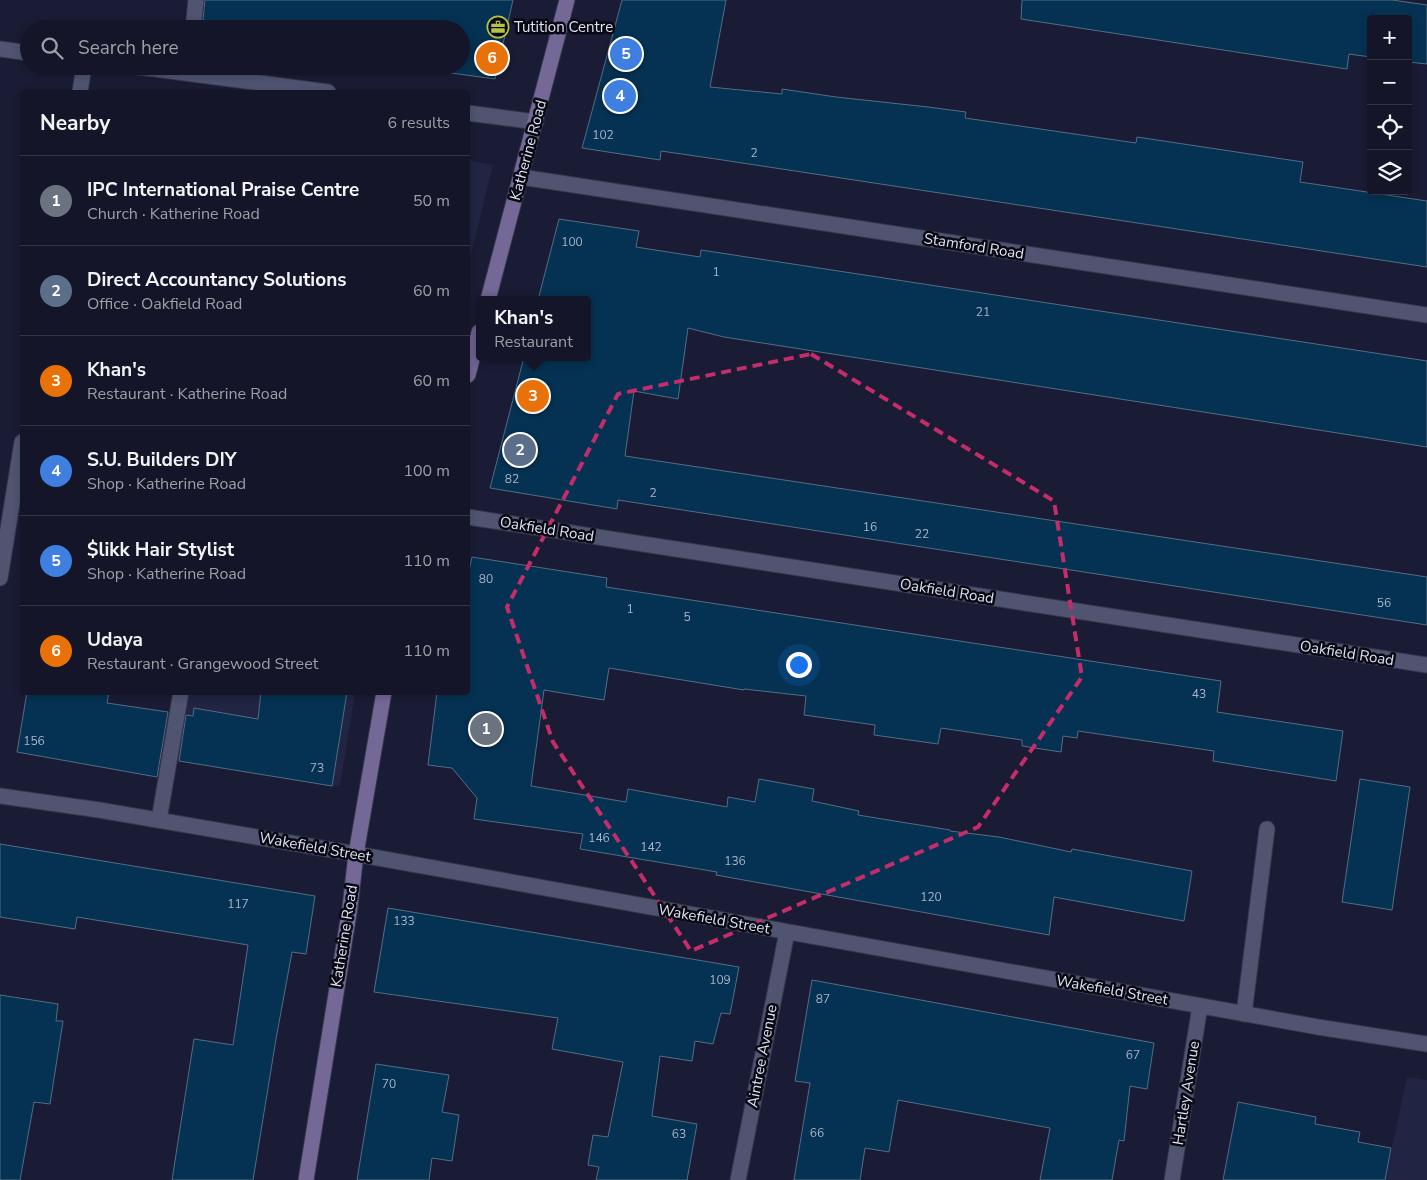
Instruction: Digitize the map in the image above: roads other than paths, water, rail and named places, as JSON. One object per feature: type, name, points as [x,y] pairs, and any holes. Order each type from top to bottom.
[{"type":"main road","name":"Katherine Road","points":[[489,296],[567,0]]},
{"type":"main road","points":[[470,367],[476,344]]},
{"type":"main road","name":"Katherine Road","points":[[306,1180],[350,907],[356,854],[383,695]]},
{"type":"street","points":[[194,20],[196,0]]},
{"type":"street","points":[[0,49],[20,51]]},
{"type":"street","points":[[80,90],[83,75]]},
{"type":"street","points":[[220,75],[315,90]]},
{"type":"street","points":[[470,113],[536,122]]},
{"type":"street","name":"Stamford Road","points":[[521,177],[1427,315]]},
{"type":"street","points":[[0,578],[20,454]]},
{"type":"street","name":"Oakfield Road","points":[[470,516],[1427,665]]},
{"type":"street","points":[[159,820],[180,695]]},
{"type":"street","name":"Wakefield Street","points":[[0,796],[99,810],[356,854],[1244,1014],[1427,1044]]},
{"type":"street","points":[[1244,1014],[1267,829]]},
{"type":"street","name":"Aintree Avenue","points":[[738,1180],[786,932]]},
{"type":"street","name":"Hartley Avenue","points":[[1172,1180],[1200,1006]]},
{"type":"place","name":"Tutition Centre","points":[[498,27]]},
{"type":"place","name":"$likk Hair Stylist","points":[[626,54]]},
{"type":"place","name":"Udaya","points":[[492,58]]},
{"type":"place","name":"S.U. Builders DIY","points":[[620,96]]},
{"type":"place","name":"Khan's","points":[[533,396]]},
{"type":"place","name":"Direct Accountancy Solutions","points":[[520,450]]},
{"type":"place","name":"IPC International Praise Centre","points":[[486,729]]}]
